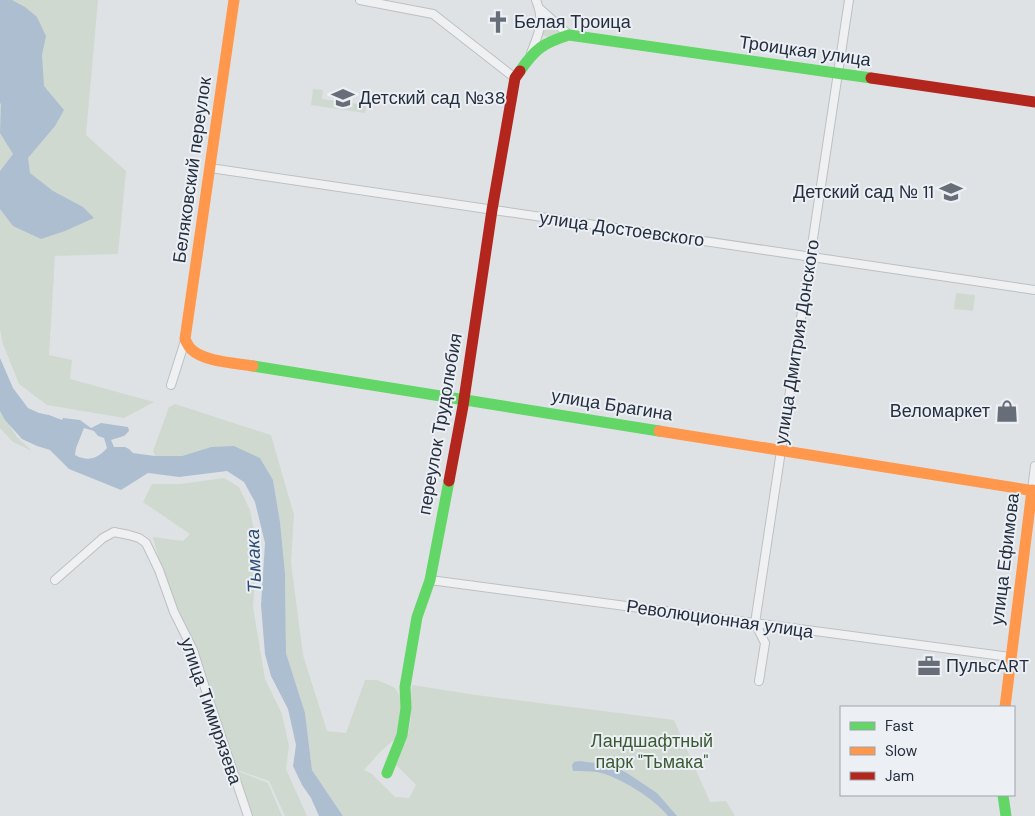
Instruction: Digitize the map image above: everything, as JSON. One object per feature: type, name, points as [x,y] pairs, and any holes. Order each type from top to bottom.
[{"type":"street","name":"Беляковский переулок","points":[[186,343],[234,0]]},
{"type":"street","points":[[360,0],[433,14],[515,78]]},
{"type":"street","points":[[530,56],[541,27],[540,9],[536,0]]},
{"type":"street","name":"улица Дмитрия Донского","points":[[755,623],[849,0]]},
{"type":"street","points":[[540,9],[569,35]]},
{"type":"street","name":"Троицкая улица","points":[[515,78],[530,56],[547,43],[569,35],[1035,102]]},
{"type":"street","name":"переулок Трудолюбия","points":[[387,773],[402,735],[406,708],[405,687],[417,617],[430,580],[464,400],[492,210],[515,78]]},
{"type":"street","name":"улица Достоевского","points":[[210,168],[1035,290]]},
{"type":"street","points":[[171,385],[186,343]]},
{"type":"street","name":"улица Брагина","points":[[186,343],[194,352],[203,356],[464,400],[1033,490]]},
{"type":"street","name":"улица Ефимова","points":[[1005,706],[1035,466]]},
{"type":"street","name":"улица Тимирязева","points":[[55,580],[103,538],[114,532],[139,538],[146,543],[159,570],[174,612],[193,650],[248,816]]},
{"type":"street","name":"Революционная улица","points":[[430,580],[1010,657]]},
{"type":"street","points":[[755,623],[765,643],[759,681]]},
{"type":"street","points":[[1003,796],[1006,816]]},
{"type":"green space","points":[[0,0],[98,0],[86,135],[126,171],[118,254],[55,256],[49,355],[72,360],[70,379],[154,402],[124,418],[47,405],[19,384],[3,344],[0,330]]},
{"type":"green space","points":[[545,27],[552,28],[560,34],[551,38],[542,35]]},
{"type":"green space","points":[[313,89],[323,90],[322,99],[366,105],[365,113],[311,105]]},
{"type":"green space","points":[[956,293],[975,295],[973,311],[954,309]]},
{"type":"green space","name":"Ландшафтный парк \"Тьмака\"","points":[[175,404],[271,435],[294,515],[291,562],[303,655],[327,731],[346,733],[365,680],[377,680],[395,688],[401,698],[401,722],[395,739],[364,770],[372,774],[395,797],[409,798],[416,785],[396,765],[408,734],[411,719],[412,685],[674,720],[710,802],[726,801],[735,816],[343,816],[312,770],[305,713],[286,653],[285,573],[280,522],[273,480],[260,458],[211,447],[182,456],[155,456],[153,451],[169,407]]},
{"type":"green space","points":[[0,410],[17,437],[32,451],[13,442],[0,428]]},
{"type":"green space","points":[[224,478],[239,487],[250,510],[257,546],[253,607],[265,679],[282,714],[289,746],[286,769],[307,816],[285,816],[269,781],[234,769],[161,568],[153,537],[183,541],[190,534],[143,502],[152,484],[180,484]]},
{"type":"green space","points":[[235,770],[268,783],[282,816],[251,816]]},
{"type":"water","points":[[0,0],[12,0],[25,7],[37,17],[46,36],[42,55],[44,86],[64,110],[55,126],[28,158],[30,173],[53,191],[83,207],[94,218],[41,239],[13,226],[0,209],[0,171],[13,154],[0,133]]},
{"type":"water","points":[[0,358],[13,388],[28,408],[62,420],[63,418],[80,420],[91,428],[101,423],[128,427],[129,431],[124,436],[111,440],[114,447],[125,447],[133,453],[155,456],[182,456],[211,447],[234,446],[260,458],[273,480],[280,522],[285,573],[286,653],[305,713],[312,770],[343,816],[319,816],[293,766],[296,745],[288,709],[271,676],[265,654],[261,605],[265,543],[255,502],[244,482],[227,471],[179,477],[148,473],[121,490],[69,469],[50,450],[22,439],[5,420],[0,411]],"holes":[[[84,428],[94,431],[98,436],[104,438],[107,448],[100,455],[88,459],[75,455]]]},
{"type":"water","points":[[574,762],[611,765],[627,773],[657,793],[677,816],[668,816],[645,796],[606,774],[573,771],[572,765]]},
{"type":"traffic: fast","points":[[520,71],[530,57],[540,48],[569,35],[871,78]]},
{"type":"traffic: fast","points":[[253,366],[659,431]]},
{"type":"traffic: fast","points":[[387,773],[402,735],[406,708],[405,687],[417,617],[430,580],[449,481]]},
{"type":"traffic: fast","points":[[1003,796],[1006,816]]},
{"type":"traffic: slow","points":[[234,0],[185,339],[191,349],[204,357],[253,366]]},
{"type":"traffic: slow","points":[[659,431],[1035,491]]},
{"type":"traffic: slow","points":[[1005,706],[1032,490]]},
{"type":"traffic: jam","points":[[449,481],[463,406],[492,210],[515,78],[520,71]]},
{"type":"traffic: jam","points":[[871,78],[1035,102]]},
{"type":"place","name":"Белая Троица","points":[[498,22]]},
{"type":"place","name":"Детский сад №38","points":[[343,98]]},
{"type":"place","name":"Детский сад № 11","points":[[951,192]]},
{"type":"place","name":"Веломаркет","points":[[1007,411]]},
{"type":"place","name":"ПульсART","points":[[929,666]]},
{"type":"water label","name":"Тьмака","points":[[253,561]]}]
